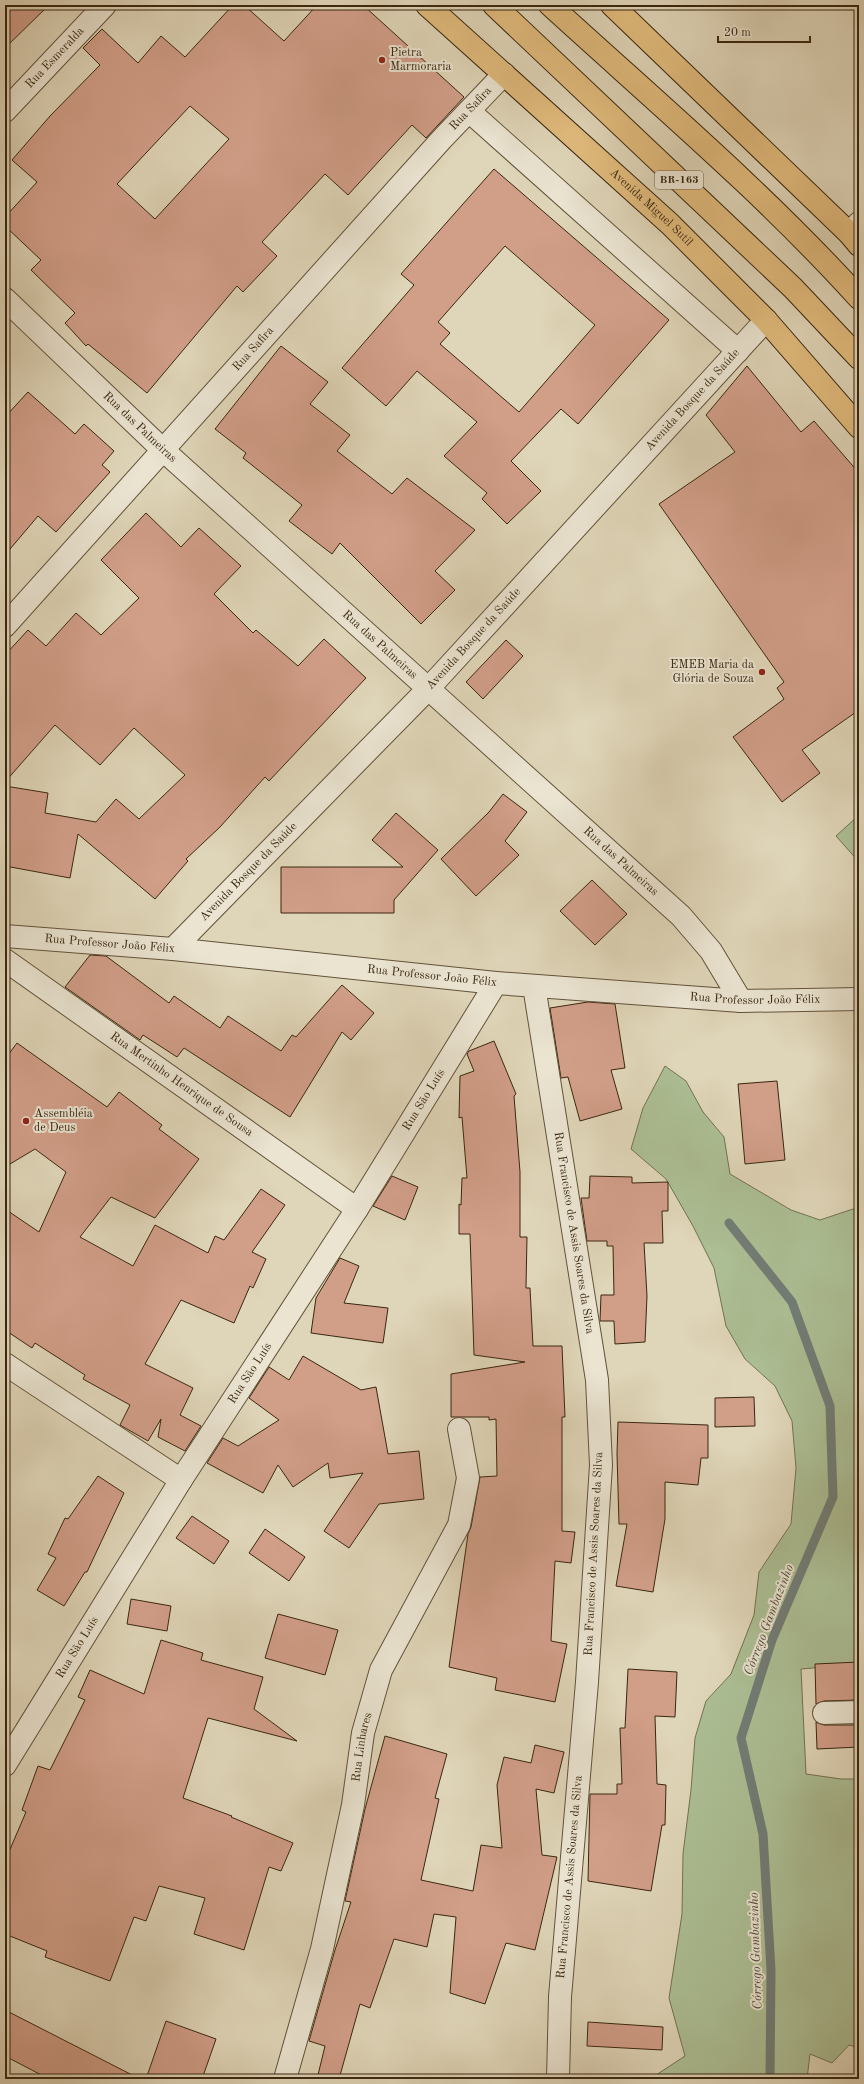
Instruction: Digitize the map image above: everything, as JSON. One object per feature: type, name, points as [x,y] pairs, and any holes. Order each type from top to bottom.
[{"type":"main road","name":"Avenida Miguel Sutil","points":[[427,5],[670,224],[766,320],[859,427]]},
{"type":"main road","name":"BR-163","points":[[494,5],[793,288],[859,358]]},
{"type":"main road","points":[[550,5],[760,196],[801,235],[859,298]]},
{"type":"main road","points":[[612,5],[856,234]]},
{"type":"street","name":"Rua Esmeralda","points":[[5,111],[105,5]]},
{"type":"street","name":"Rua Safira","points":[[5,626],[436,146],[504,74]]},
{"type":"street","points":[[469,111],[738,351]]},
{"type":"street","name":"Rua das Palmeiras","points":[[5,299],[164,450],[681,916],[711,951],[741,1001]]},
{"type":"street","name":"Avenida Bosque da Saúde","points":[[174,950],[428,689],[766,320]]},
{"type":"street","name":"Rua Professor João Félix","points":[[5,936],[174,950],[534,986],[741,1001],[859,999]]},
{"type":"street","name":"Rua Mertinho Henrique de Sousa","points":[[5,960],[357,1209]]},
{"type":"street","name":"Rua São Luís","points":[[5,1765],[181,1480],[357,1209],[496,983]]},
{"type":"street","name":"Rua Francisco de Assis Soares da Silva","points":[[534,986],[597,1380],[601,1465],[587,1682],[560,1997],[558,2079]]},
{"type":"street","points":[[5,1364],[181,1480]]},
{"type":"street","name":"Rua Linhares","points":[[285,2079],[322,1949],[353,1805],[363,1733],[382,1670],[459,1525],[468,1478],[459,1429]]},
{"type":"street","points":[[824,1713],[859,1712]]},
{"type":"green space","points":[[859,815],[859,862],[836,836]]},
{"type":"green space","points":[[665,1066],[686,1081],[703,1112],[724,1137],[730,1174],[791,1210],[820,1220],[853,1209],[859,1212],[859,1437],[856,1440],[859,1447],[859,1664],[801,1669],[806,1774],[841,1779],[859,1779],[859,2048],[849,2045],[832,2063],[810,2054],[807,2079],[650,2079],[685,2056],[669,1998],[682,1914],[683,1854],[691,1790],[695,1738],[706,1701],[731,1674],[754,1615],[759,1572],[791,1524],[796,1468],[792,1421],[775,1386],[745,1359],[726,1326],[714,1268],[693,1226],[666,1179],[631,1149],[643,1108]]},
{"type":"building","points":[[5,5],[49,5],[5,48]]},
{"type":"building","points":[[233,5],[244,5],[284,41],[317,5],[363,5],[464,97],[426,138],[412,125],[348,195],[325,174],[262,242],[277,256],[243,292],[237,286],[147,393],[88,344],[86,346],[65,323],[75,313],[31,270],[41,260],[5,226],[5,217],[37,182],[12,160],[50,116],[100,65],[83,48],[102,29],[138,63],[161,36],[185,57]],"holes":[[[190,106],[229,139],[155,219],[117,184]]]},
{"type":"building","points":[[494,169],[669,320],[578,424],[561,409],[511,461],[541,491],[507,524],[482,499],[487,493],[444,456],[477,422],[417,371],[386,406],[342,368],[414,285],[401,274]],"holes":[[[505,246],[595,325],[519,412],[440,344],[450,333],[438,322]]]},
{"type":"building","points":[[281,346],[328,382],[310,404],[350,435],[337,451],[392,494],[407,478],[475,530],[435,571],[455,590],[421,624],[340,543],[332,554],[289,521],[302,505],[243,458],[246,453],[215,429]]},
{"type":"building","points":[[747,366],[801,432],[814,421],[859,473],[859,710],[802,750],[820,773],[782,802],[733,737],[784,699],[777,688],[784,682],[659,504],[735,452],[706,415]]},
{"type":"building","points":[[28,392],[75,434],[84,424],[114,451],[102,465],[110,472],[56,532],[38,516],[5,555],[5,417]]},
{"type":"building","points":[[146,513],[181,547],[199,528],[241,566],[214,594],[253,633],[256,630],[298,666],[324,639],[366,678],[269,781],[265,777],[220,827],[186,859],[188,861],[155,899],[78,834],[70,878],[5,866],[5,786],[48,793],[45,813],[96,822],[116,799],[139,819],[185,775],[134,728],[100,765],[55,725],[5,782],[5,655],[28,630],[46,646],[76,613],[101,635],[139,598],[101,560]]},
{"type":"building","points":[[506,640],[523,656],[483,699],[466,682]]},
{"type":"building","points":[[503,794],[527,812],[505,841],[519,855],[476,896],[441,859],[489,812]]},
{"type":"building","points":[[396,813],[438,850],[394,900],[394,913],[281,913],[281,867],[403,867],[372,840]]},
{"type":"building","points":[[592,880],[627,914],[595,945],[560,911]]},
{"type":"building","points":[[90,955],[106,956],[169,1003],[174,996],[220,1028],[228,1016],[281,1051],[292,1035],[296,1037],[342,985],[374,1013],[351,1040],[342,1032],[290,1117],[184,1048],[177,1057],[143,1035],[140,1040],[65,987]]},
{"type":"building","points":[[588,1002],[615,1004],[625,1068],[611,1070],[622,1109],[580,1121],[568,1077],[561,1078],[550,1008]]},
{"type":"building","points":[[494,1041],[516,1094],[514,1096],[520,1172],[520,1237],[527,1237],[526,1288],[530,1288],[533,1346],[562,1346],[565,1417],[562,1417],[562,1531],[575,1532],[571,1563],[555,1561],[551,1641],[567,1644],[555,1702],[495,1690],[497,1678],[449,1667],[468,1534],[471,1527],[480,1477],[497,1476],[496,1419],[489,1420],[489,1417],[451,1417],[451,1374],[525,1362],[474,1355],[470,1234],[459,1234],[459,1204],[461,1205],[462,1178],[467,1178],[462,1117],[459,1118],[460,1076],[474,1071],[467,1054],[469,1051]]},
{"type":"building","points":[[17,1043],[107,1107],[119,1092],[162,1125],[159,1129],[199,1159],[155,1218],[111,1197],[80,1237],[133,1266],[155,1225],[208,1253],[215,1236],[224,1240],[261,1189],[285,1205],[252,1252],[266,1259],[253,1288],[250,1286],[234,1323],[181,1300],[145,1364],[193,1388],[180,1415],[201,1426],[185,1451],[158,1437],[161,1419],[148,1441],[120,1425],[130,1405],[83,1379],[85,1375],[35,1343],[32,1348],[5,1330],[5,1209],[39,1232],[66,1172],[35,1149],[5,1167],[5,1059]]},
{"type":"building","points":[[777,1081],[785,1160],[745,1164],[738,1084]]},
{"type":"building","points":[[392,1176],[418,1187],[405,1220],[373,1206]]},
{"type":"building","points":[[590,1176],[632,1177],[632,1183],[668,1182],[668,1211],[662,1211],[663,1243],[644,1243],[647,1296],[645,1342],[615,1344],[614,1321],[600,1321],[601,1295],[614,1295],[613,1246],[607,1246],[607,1241],[587,1241],[581,1198],[589,1198]]},
{"type":"building","points":[[340,1258],[359,1266],[344,1303],[388,1308],[383,1343],[311,1333],[316,1298]]},
{"type":"building","points":[[303,1356],[361,1390],[376,1387],[388,1454],[419,1451],[424,1499],[379,1504],[349,1548],[324,1531],[363,1473],[330,1478],[328,1463],[293,1487],[278,1465],[263,1493],[207,1463],[223,1438],[238,1446],[279,1420],[249,1398],[269,1367],[289,1380]]},
{"type":"building","points":[[754,1397],[755,1426],[715,1427],[715,1398]]},
{"type":"building","points":[[618,1422],[708,1425],[708,1458],[701,1458],[698,1485],[665,1482],[665,1519],[653,1592],[616,1586],[627,1524],[619,1524],[617,1454]]},
{"type":"building","points":[[98,1476],[124,1493],[87,1572],[85,1572],[64,1606],[37,1590],[56,1558],[48,1554],[65,1518],[68,1519]]},
{"type":"building","points":[[192,1516],[229,1541],[214,1564],[176,1538]]},
{"type":"building","points":[[265,1529],[305,1557],[289,1581],[249,1553]]},
{"type":"building","points":[[131,1599],[171,1606],[167,1631],[127,1624]]},
{"type":"building","points":[[278,1614],[338,1630],[325,1675],[265,1658]]},
{"type":"building","points":[[161,1640],[203,1653],[201,1660],[263,1677],[254,1709],[297,1741],[208,1718],[183,1798],[232,1816],[231,1817],[293,1843],[281,1871],[269,1867],[244,1950],[194,1934],[205,1898],[159,1886],[146,1921],[134,1917],[110,1981],[45,1957],[47,1951],[5,1934],[5,1861],[26,1812],[22,1810],[38,1766],[50,1770],[85,1700],[78,1697],[90,1670],[144,1694]]},
{"type":"building","points":[[859,1662],[859,1700],[824,1701],[816,1704],[815,1664]]},
{"type":"building","points":[[628,1669],[677,1672],[675,1717],[655,1716],[657,1784],[666,1785],[665,1825],[662,1825],[651,1891],[588,1881],[590,1794],[617,1794],[617,1784],[622,1784],[620,1728],[625,1728]]},
{"type":"building","points":[[816,1722],[824,1725],[859,1725],[859,1747],[817,1749]]},
{"type":"building","points":[[385,1736],[447,1754],[435,1798],[439,1799],[421,1880],[473,1891],[481,1845],[502,1848],[497,1785],[504,1757],[531,1763],[535,1745],[564,1752],[554,1793],[536,1789],[542,1855],[557,1857],[535,1950],[506,1943],[485,2004],[450,1993],[456,1917],[434,1914],[427,1947],[394,1939],[370,2008],[360,2004],[339,2079],[317,2079],[325,2046],[309,2041],[335,1950],[351,1902],[345,1901],[365,1809]]},
{"type":"building","points":[[5,2010],[140,2079],[49,2079],[5,2056]]},
{"type":"building","points":[[166,2021],[216,2039],[202,2079],[146,2079]]},
{"type":"building","points":[[588,2022],[663,2027],[662,2050],[587,2046]]},
{"type":"waterway","name":"Córrego Gambazinho","points":[[729,1223],[792,1302],[830,1406],[833,1497],[772,1640],[741,1738],[763,1834],[771,1970],[770,2079]]},
{"type":"place","name":"Pietra Marmoraria","points":[[382,60]]},
{"type":"place","name":"EMEB Maria da Glória de Souza","points":[[762,672]]},
{"type":"place","name":"Assembléia de Deus","points":[[26,1121]]}]
